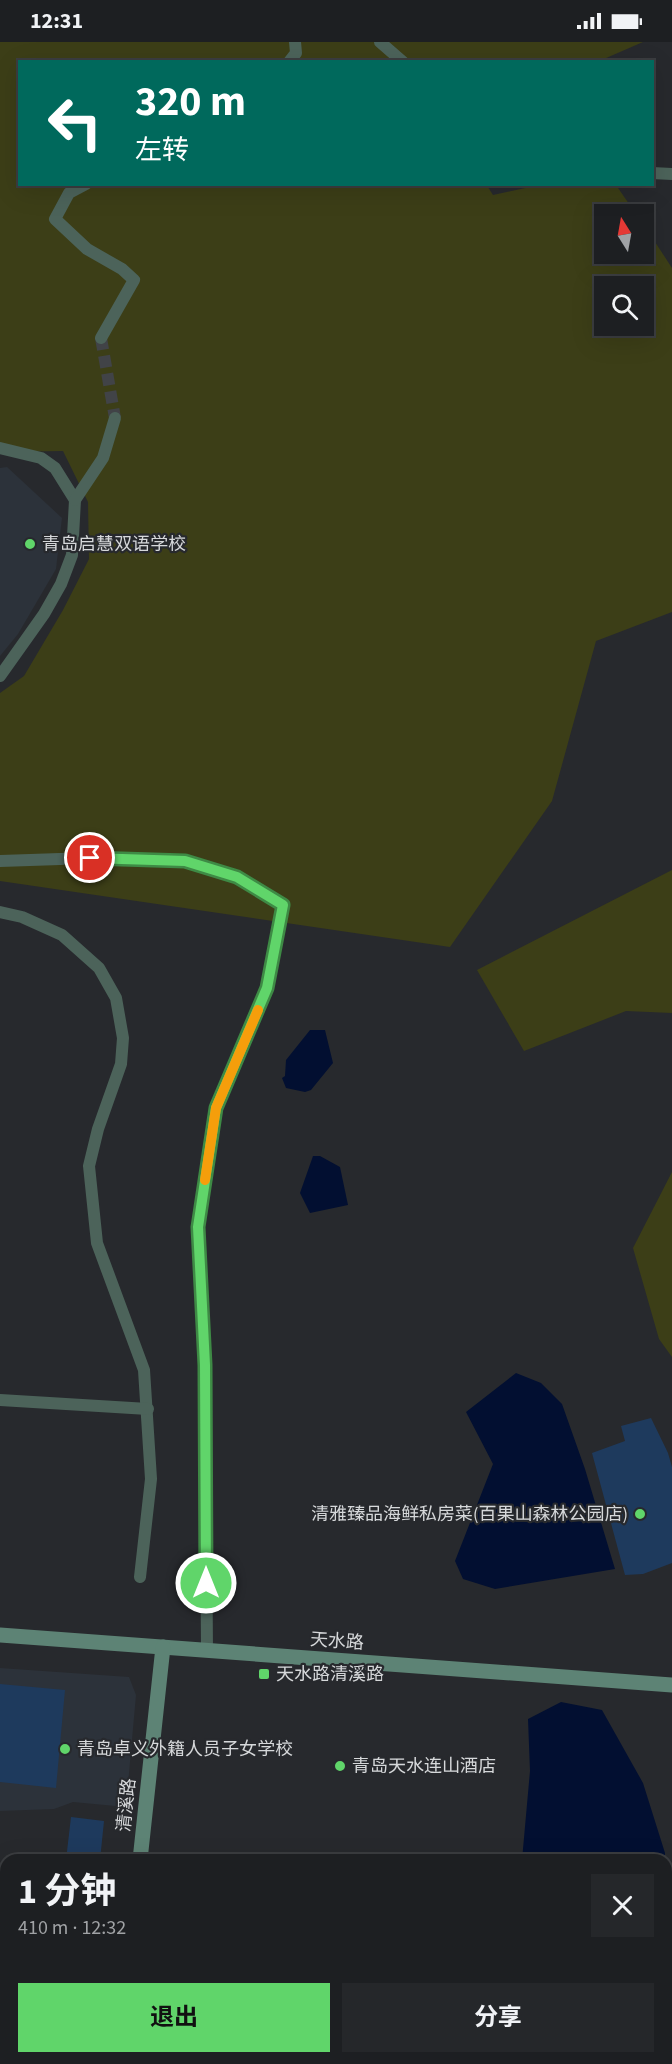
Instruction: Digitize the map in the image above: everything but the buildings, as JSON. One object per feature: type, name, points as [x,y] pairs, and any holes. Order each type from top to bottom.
[{"type":"street","points":[[291,60],[296,53],[295,42]]},
{"type":"street","points":[[380,42],[401,60]]},
{"type":"street","points":[[654,173],[672,174]]},
{"type":"street","points":[[82,186],[69,193],[56,219],[87,249],[123,269],[134,279],[101,338]]},
{"type":"street","points":[[0,676],[44,614],[61,584],[72,555],[75,500],[103,458],[115,418]]},
{"type":"street","points":[[0,448],[41,458],[55,468],[75,500]]},
{"type":"street","points":[[0,861],[90,858],[185,861],[237,877],[283,905],[267,988],[216,1108],[198,1227],[205,1365],[207,1651]]},
{"type":"street","points":[[0,912],[22,917],[62,935],[99,968],[116,998],[123,1038],[121,1064],[98,1129],[89,1166],[97,1243],[144,1370],[151,1479],[140,1577]]},
{"type":"street","points":[[0,1400],[148,1409]]},
{"type":"street","name":"天水路","points":[[0,1635],[672,1685]]},
{"type":"street","name":"清溪路","points":[[141,1854],[163,1647]]},
{"type":"shaded area","name":"青岛启慧双语学校","points":[[7,467],[62,518],[56,569],[18,634],[0,656],[0,468]]},
{"type":"shaded area","name":"青岛卓义外籍人员子女学校","points":[[0,1668],[129,1677],[136,1695],[126,1807],[73,1802],[54,1809],[0,1811]]},
{"type":"green space","points":[[0,42],[643,42],[602,60],[407,60],[403,57],[405,60],[18,60],[18,186],[487,186],[493,195],[534,186],[617,186],[629,204],[594,204],[594,264],[654,264],[654,240],[672,268],[672,612],[596,641],[552,801],[450,947],[0,881],[0,693],[24,676],[63,610],[89,559],[88,502],[63,451],[0,452]]},
{"type":"green space","points":[[672,870],[672,1013],[626,1011],[524,1051],[477,970]]},
{"type":"green space","points":[[672,1172],[672,1357],[659,1339],[633,1248]]},
{"type":"water","points":[[310,1030],[325,1030],[333,1063],[311,1090],[305,1092],[286,1088],[282,1078],[285,1076],[286,1060]]},
{"type":"water","points":[[313,1156],[320,1156],[340,1167],[348,1205],[310,1213],[300,1193]]},
{"type":"water","points":[[516,1373],[541,1383],[562,1404],[585,1469],[615,1569],[495,1589],[463,1579],[455,1561],[493,1464],[466,1412]]},
{"type":"water","points":[[561,1702],[602,1710],[643,1783],[665,1854],[523,1854],[530,1771],[528,1719]]},
{"type":"tunnel","points":[[101,338],[115,418]]},
{"type":"slow traffic","points":[[205,1180],[216,1108],[258,1010]]},
{"type":"place","name":"青岛启慧双语学校","points":[[30,544]]},
{"type":"place","name":"清雅臻品海鲜私房菜(百果山森林公园店)","points":[[640,1514]]},
{"type":"place","name":"天水路清溪路","points":[[264,1674]]},
{"type":"place","name":"青岛卓义外籍人员子女学校","points":[[65,1749]]},
{"type":"place","name":"青岛天水连山酒店","points":[[340,1766]]},
{"type":"route","points":[[90,858],[185,861],[237,877],[283,905],[267,988],[216,1108],[198,1227],[205,1365],[206,1583]]}]
